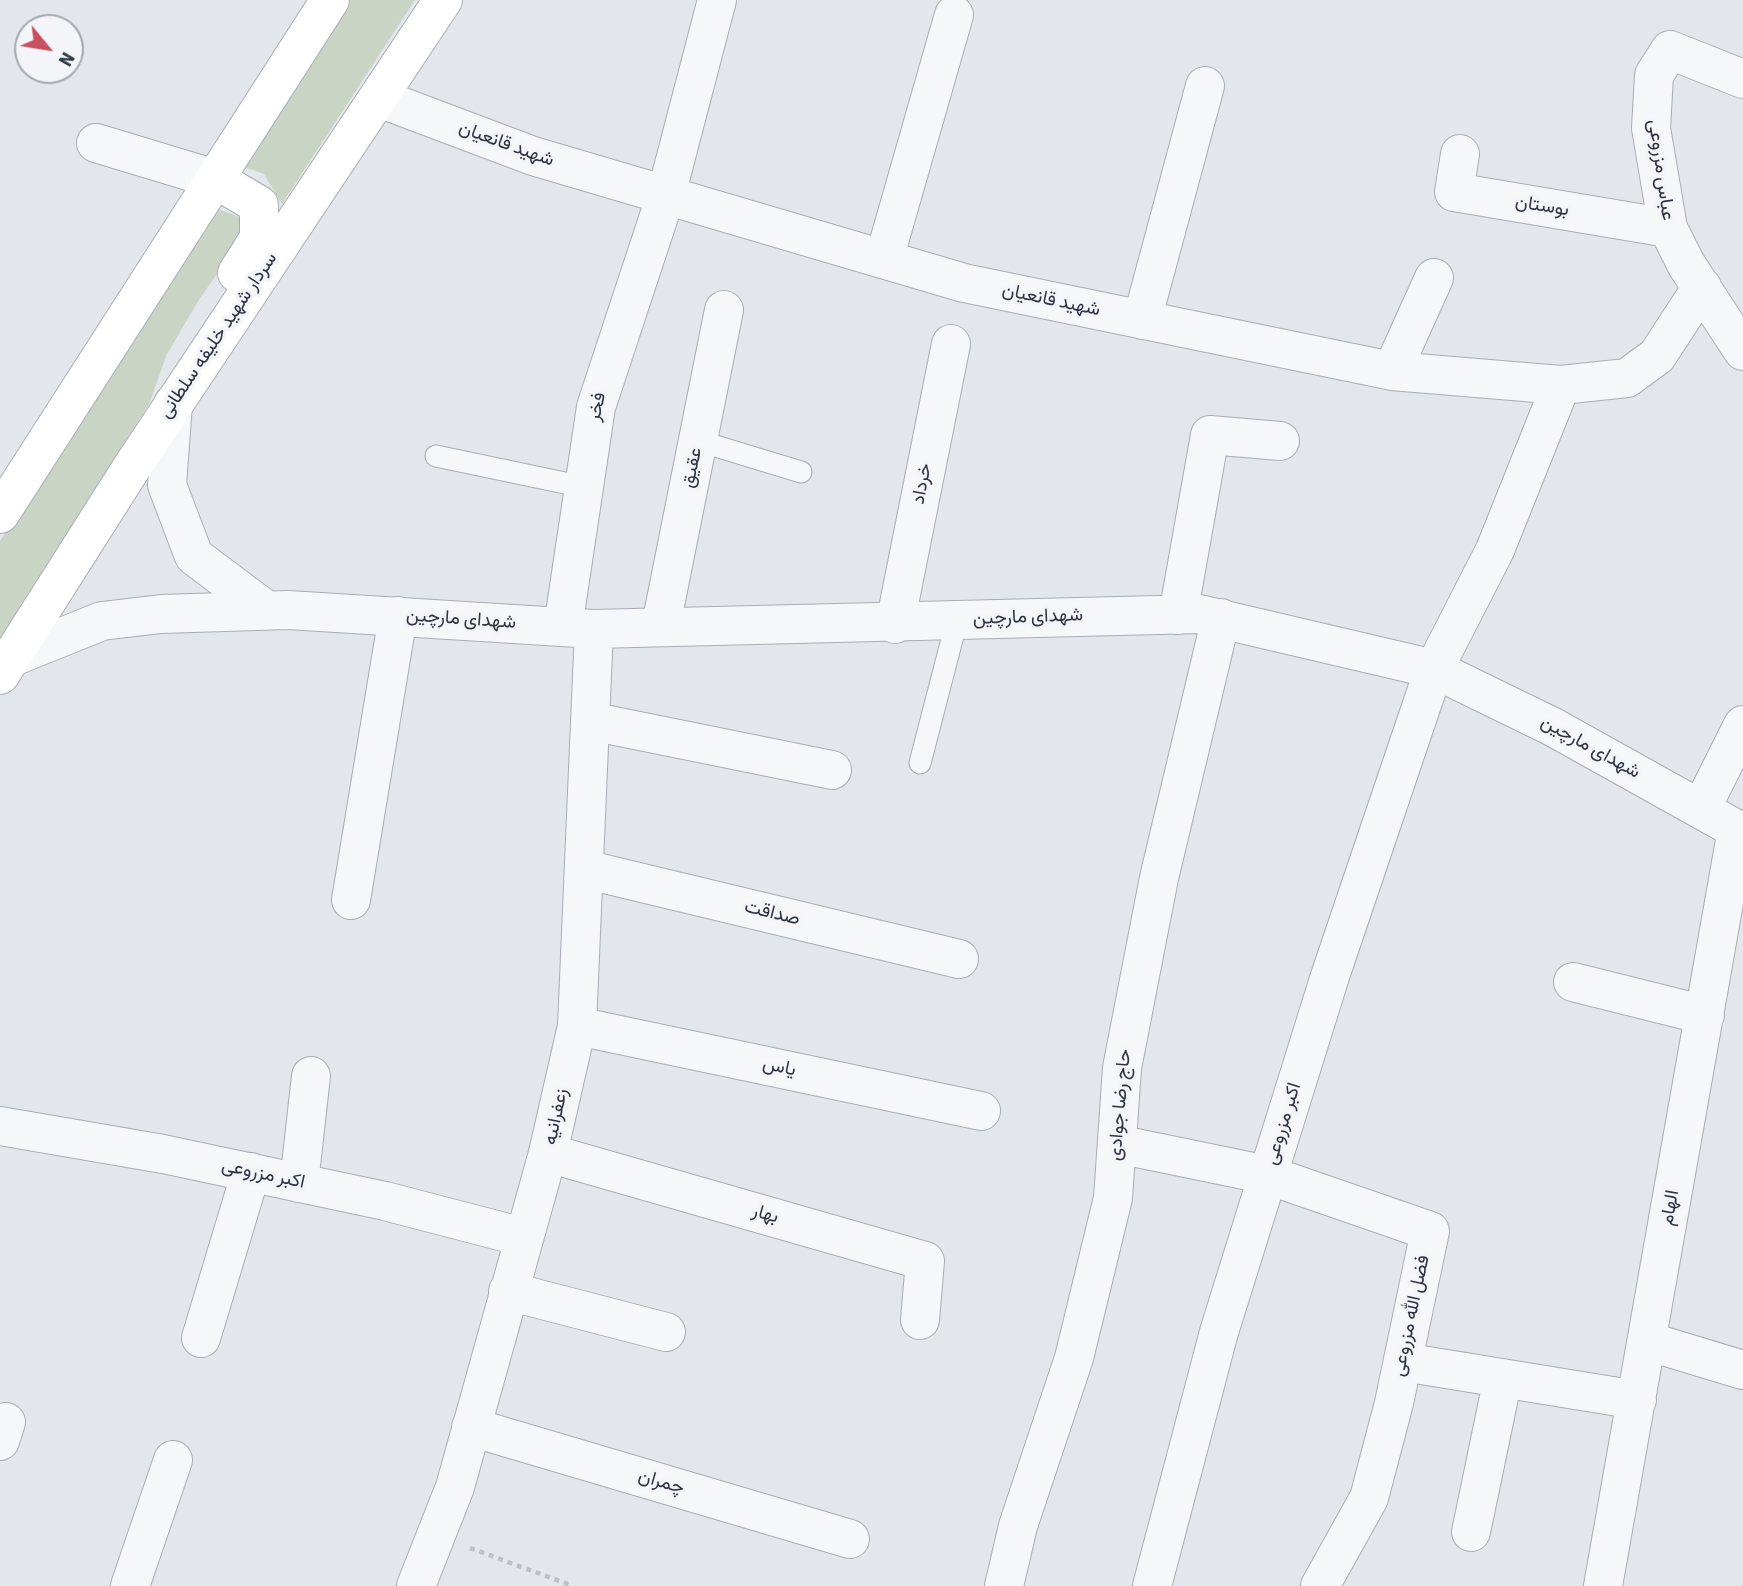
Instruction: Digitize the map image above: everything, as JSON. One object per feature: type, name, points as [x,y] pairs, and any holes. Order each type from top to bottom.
[{"type":"main road","points":[[0,514],[330,0]]},
{"type":"main road","name":"سردار شهید خلیفه سلطانی","points":[[5,666],[173,404],[443,0]]},
{"type":"main road","points":[[173,404],[220,299],[259,238],[259,205],[215,179]]},
{"type":"street","name":"فخر","points":[[578,628],[584,487],[596,407],[666,195],[717,0]]},
{"type":"street","points":[[884,259],[954,15]]},
{"type":"street","name":"عباس مزروعی","points":[[1743,79],[1670,50],[1654,75],[1651,128],[1668,228],[1686,264],[1743,351]]},
{"type":"street","points":[[1142,320],[1205,86]]},
{"type":"street","name":"شهید قانعیان","points":[[379,98],[533,156],[964,283],[1392,371],[1561,384],[1627,378],[1657,356],[1702,287]]},
{"type":"street","points":[[96,143],[215,179]]},
{"type":"street","name":"بوستان","points":[[1460,154],[1454,192],[1668,228]]},
{"type":"street","points":[[1392,371],[1434,278]]},
{"type":"street","name":"عقیق","points":[[661,625],[724,310]]},
{"type":"street","name":"خرداد","points":[[895,624],[951,344]]},
{"type":"street","name":"اکبر مزروعی","points":[[1152,1586],[1219,1332],[1330,976],[1434,668],[1494,550],[1561,384]]},
{"type":"street","points":[[173,404],[167,485],[194,556],[266,610]]},
{"type":"street","points":[[1178,615],[1209,435],[1280,441]]},
{"type":"street","name":"شهدای مارچین","points":[[5,666],[102,621],[160,614],[266,610],[578,628],[895,624],[1178,615],[1221,618],[1434,668],[1553,727],[1740,831]]},
{"type":"street","points":[[351,900],[398,616]]},
{"type":"street","name":"حاج رضا جوادی","points":[[1004,1586],[1018,1526],[1074,1358],[1113,1198],[1122,1068],[1158,878],[1221,618]]},
{"type":"street","name":"زعفرانیه","points":[[416,1586],[455,1487],[548,1153],[577,1026],[590,721],[578,628]]},
{"type":"street","points":[[590,721],[832,770]]},
{"type":"street","points":[[1701,809],[1743,725]]},
{"type":"street","name":"الهام","points":[[1603,1586],[1740,831]]},
{"type":"street","name":"صداقت","points":[[584,869],[959,959]]},
{"type":"street","points":[[1573,982],[1705,1015]]},
{"type":"street","name":"یاس","points":[[577,1026],[981,1111]]},
{"type":"street","points":[[299,1183],[311,1076]]},
{"type":"street","name":"اکبر مزروعی","points":[[0,1126],[251,1172],[385,1201],[523,1237]]},
{"type":"street","name":"فضل الله مزروعی","points":[[1116,1144],[1268,1175],[1430,1231],[1403,1362],[1369,1498],[1320,1586]]},
{"type":"street","name":"بهار","points":[[548,1153],[925,1261],[920,1320]]},
{"type":"street","points":[[201,1338],[251,1172]]},
{"type":"street","points":[[508,1291],[666,1332]]},
{"type":"street","points":[[1647,1341],[1743,1370]]},
{"type":"street","points":[[1403,1362],[1637,1400]]},
{"type":"street","points":[[1471,1532],[1503,1378]]},
{"type":"street","name":"چمران","points":[[471,1427],[850,1539]]},
{"type":"street","points":[[130,1586],[173,1460]]},
{"type":"lane","points":[[699,441],[801,472]]},
{"type":"lane","points":[[436,456],[584,487]]},
{"type":"lane","points":[[920,763],[957,620]]},
{"type":"path","points":[[436,1535],[573,1586]]},
{"type":"green space","points":[[347,0],[415,0],[282,204],[264,174],[239,165]]},
{"type":"green space","points":[[218,209],[239,217],[244,236],[200,298],[167,354],[149,404],[0,640],[0,541],[192,243]]}]
